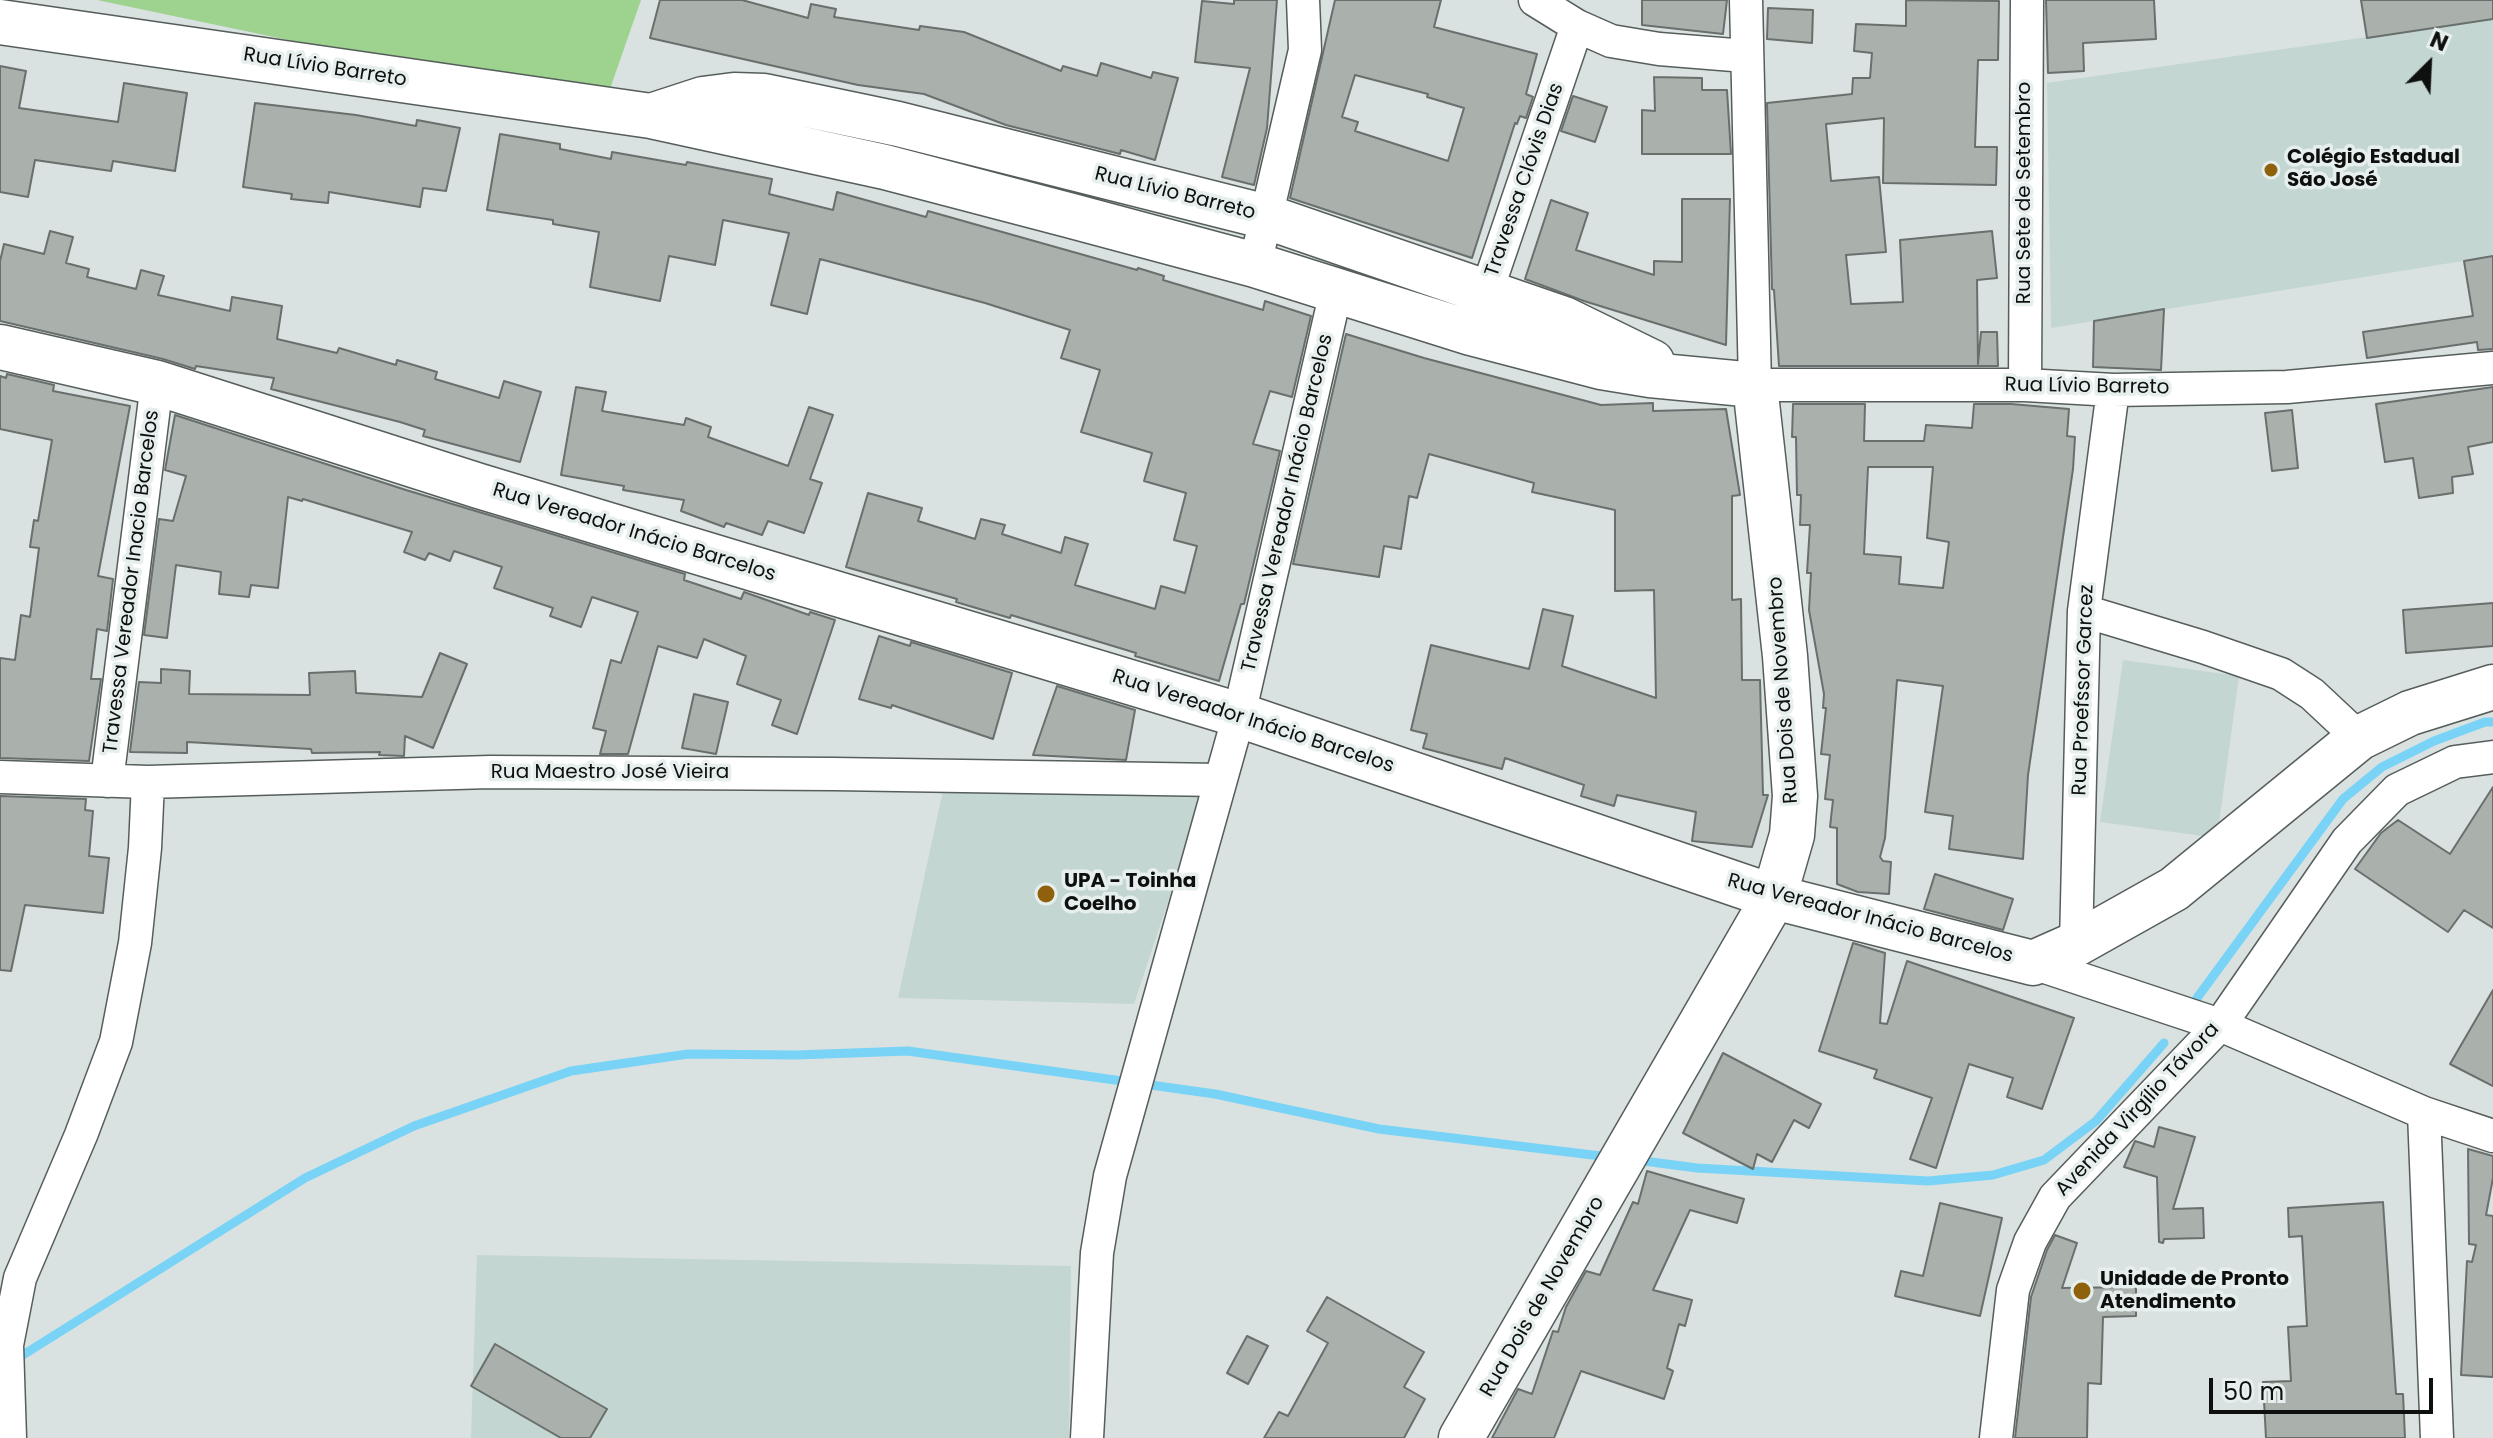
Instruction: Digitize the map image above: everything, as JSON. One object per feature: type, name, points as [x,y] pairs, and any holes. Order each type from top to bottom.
[{"type":"street","points":[[1255,265],[1305,50],[1303,0]]},
{"type":"street","points":[[1535,0],[1577,26],[1611,41],[1659,49],[1746,56]]},
{"type":"street","name":"Rua Dois de Novembro","points":[[1461,1438],[1774,897],[1792,835],[1795,796],[1785,656],[1755,385],[1746,0]]},
{"type":"street","name":"Rua Sete de Setembro","points":[[2025,385],[2027,0]]},
{"type":"street","name":"Rua Lívio Barreto","points":[[0,22],[651,116],[885,167],[1255,265],[1471,333],[1601,367],[1755,385],[2025,385],[2113,390],[2287,387],[2493,368]]},
{"type":"street","name":"Travessa Clóvis Dias","points":[[1471,333],[1577,26]]},
{"type":"street","name":"Rua Lívio Barreto","points":[[651,116],[703,99],[734,95],[764,96],[898,124],[1267,217],[1564,319],[1681,377]]},
{"type":"street","name":"Travessa Vereador Inácio Barcelos","points":[[1087,1438],[1097,1253],[1110,1176],[1239,715],[1336,291]]},
{"type":"street","name":"Rua Vereador Inácio Barcelos","points":[[0,347],[157,383],[479,486],[1239,715],[1774,897],[2033,963],[2220,1025],[2424,1113],[2493,1136]]},
{"type":"street","name":"Travessa Vereador Inacio Barcelos","points":[[107,781],[157,383]]},
{"type":"street","name":"Rua Proefssor Garcez","points":[[2076,944],[2084,611],[2113,390]]},
{"type":"street","points":[[2084,611],[2281,674],[2312,694],[2359,738]]},
{"type":"street","points":[[2033,963],[2076,944],[2174,889],[2359,738],[2410,713],[2493,687]]},
{"type":"street","name":"Avenida Virgílio Távora","points":[[1996,1438],[2013,1290],[2030,1242],[2055,1197],[2220,1025],[2347,841],[2397,790],[2455,762],[2493,757]]},
{"type":"street","name":"Rua Maestro José Vieira","points":[[0,777],[148,782],[490,772],[1220,780]]},
{"type":"street","points":[[10,1438],[7,1345],[20,1278],[81,1135],[116,1042],[135,943],[148,782]]},
{"type":"street","points":[[2424,1113],[2437,1438]]},
{"type":"shaded area","name":"Colégio Estadual São José","points":[[2493,19],[2493,256],[2051,328],[2047,83]]},
{"type":"shaded area","points":[[2123,660],[2239,676],[2217,838],[2100,822]]},
{"type":"shaded area","name":"UPA - Toinha Coelho","points":[[944,786],[1205,790],[1134,1004],[898,998]]},
{"type":"shaded area","points":[[477,1255],[1071,1266],[1069,1438],[471,1438]]},
{"type":"green space","points":[[97,0],[641,0],[604,106]]},
{"type":"building","points":[[660,0],[742,0],[808,18],[811,4],[836,9],[834,17],[919,30],[920,26],[964,32],[1061,71],[1063,66],[1097,76],[1101,63],[1151,78],[1153,72],[1178,78],[1155,160],[1006,125],[924,94],[858,85],[650,38]]},
{"type":"building","points":[[1234,0],[1277,0],[1267,128],[1254,185],[1222,177],[1250,68],[1195,62],[1202,1],[1234,4]]},
{"type":"building","points":[[1335,0],[1441,0],[1434,27],[1537,54],[1526,94],[1533,97],[1526,118],[1520,116],[1515,123],[1472,258],[1290,198]],"holes":[[[1355,75],[1428,94],[1427,97],[1464,108],[1448,161],[1355,131],[1358,122],[1342,117]]]},
{"type":"building","points":[[1642,0],[1727,0],[1723,34],[1642,25]]},
{"type":"building","points":[[1906,0],[1999,1],[1998,60],[1978,60],[1975,147],[1997,147],[1996,185],[1883,183],[1884,118],[1826,124],[1831,181],[1879,177],[1886,252],[1846,255],[1851,304],[1903,302],[1900,240],[1992,231],[1997,278],[1977,280],[1978,364],[1981,332],[1997,332],[1998,366],[1779,366],[1772,289],[1767,103],[1852,94],[1853,78],[1870,78],[1872,53],[1854,51],[1856,24],[1906,26]]},
{"type":"building","points":[[2046,0],[2154,0],[2156,39],[2083,43],[2084,71],[2048,73]]},
{"type":"building","points":[[2361,0],[2493,0],[2493,19],[2367,38]]},
{"type":"building","points":[[1768,8],[1813,10],[1812,43],[1767,39]]},
{"type":"building","points":[[0,66],[26,71],[19,108],[118,122],[124,83],[187,93],[175,171],[113,161],[111,171],[35,160],[28,197],[0,192]]},
{"type":"building","points":[[1654,77],[1702,78],[1702,90],[1727,90],[1731,154],[1642,154],[1642,110],[1655,111]]},
{"type":"building","points":[[1573,96],[1607,107],[1595,142],[1561,131]]},
{"type":"building","points":[[255,103],[356,115],[416,126],[417,120],[460,128],[446,191],[423,188],[420,207],[329,192],[328,203],[291,199],[292,194],[243,187]]},
{"type":"building","points":[[500,134],[560,144],[560,149],[611,159],[612,152],[686,165],[687,162],[772,179],[769,194],[833,210],[837,192],[926,217],[928,211],[1138,268],[1164,276],[1163,280],[1263,310],[1265,301],[1311,316],[1292,397],[1270,391],[1253,444],[1280,451],[1244,604],[1241,604],[1219,681],[1135,656],[1136,653],[846,567],[868,493],[922,508],[918,521],[975,539],[981,519],[1005,525],[1002,534],[1061,553],[1065,537],[1088,544],[1075,585],[1155,609],[1161,586],[1185,593],[1197,546],[1174,540],[1186,493],[1144,481],[1152,453],[1081,432],[1100,370],[1061,358],[1070,330],[985,303],[820,259],[807,314],[771,305],[789,233],[723,220],[715,265],[669,256],[660,301],[590,287],[599,232],[553,224],[553,220],[487,210]]},
{"type":"building","points":[[1682,199],[1730,199],[1726,345],[1584,301],[1525,279],[1551,200],[1588,213],[1576,250],[1654,275],[1654,261],[1682,262]]},
{"type":"building","points":[[50,231],[73,237],[66,263],[89,269],[87,277],[136,289],[141,270],[164,276],[158,295],[230,311],[232,297],[282,306],[277,339],[337,353],[339,348],[396,365],[397,360],[437,372],[435,379],[499,398],[504,381],[541,392],[520,462],[423,436],[425,430],[400,422],[271,389],[274,378],[196,366],[195,369],[0,321],[0,261],[4,244],[44,254]]},
{"type":"building","points":[[2493,256],[2493,349],[2478,350],[2477,342],[2367,358],[2363,332],[2473,316],[2464,261]]},
{"type":"building","points":[[2164,309],[2161,370],[2093,367],[2094,321]]},
{"type":"building","points":[[1346,334],[1601,405],[1653,403],[1653,411],[1726,409],[1740,495],[1732,496],[1732,600],[1741,599],[1742,680],[1760,680],[1763,795],[1768,795],[1752,847],[1692,841],[1696,812],[1617,795],[1614,806],[1581,796],[1584,785],[1505,758],[1502,769],[1423,748],[1427,734],[1411,730],[1431,645],[1529,669],[1543,609],[1573,616],[1562,666],[1656,698],[1654,590],[1615,591],[1615,510],[1532,492],[1534,483],[1429,454],[1417,498],[1409,496],[1401,549],[1384,546],[1379,577],[1293,564]]},
{"type":"building","points":[[7,374],[54,385],[53,391],[130,406],[98,576],[113,579],[107,631],[97,629],[91,679],[101,679],[89,761],[0,758],[0,658],[15,660],[21,615],[30,617],[39,548],[30,547],[34,520],[38,521],[52,440],[0,429],[0,376],[6,378]]},
{"type":"building","points":[[576,387],[606,392],[602,411],[684,425],[686,418],[711,427],[708,437],[788,466],[809,407],[833,415],[810,479],[822,483],[804,533],[768,521],[762,535],[726,523],[724,527],[681,511],[684,500],[561,475]]},
{"type":"building","points":[[2493,387],[2493,442],[2468,447],[2473,474],[2452,477],[2453,493],[2419,498],[2413,458],[2385,462],[2376,404]]},
{"type":"building","points":[[1793,404],[1865,404],[1864,441],[1924,441],[1926,425],[1972,428],[1974,404],[2069,409],[2067,436],[2075,437],[2073,469],[2028,775],[2023,859],[1949,849],[1953,816],[1925,812],[1943,686],[1897,680],[1885,838],[1880,857],[1883,861],[1891,862],[1889,894],[1858,892],[1837,884],[1837,828],[1830,827],[1833,800],[1825,799],[1830,755],[1821,754],[1826,708],[1823,708],[1824,694],[1809,610],[1811,573],[1807,573],[1810,525],[1800,525],[1796,437],[1792,437]],"holes":[[[1868,467],[1933,467],[1927,538],[1949,542],[1943,588],[1899,584],[1901,557],[1864,554]]]},
{"type":"building","points":[[2292,410],[2298,468],[2272,471],[2265,413]]},
{"type":"building","points":[[175,415],[406,490],[685,574],[684,580],[741,599],[744,592],[809,615],[810,612],[835,620],[797,734],[772,725],[781,700],[737,684],[746,656],[704,639],[697,658],[658,646],[628,754],[600,754],[606,731],[593,728],[611,660],[621,663],[638,612],[592,597],[581,627],[550,616],[553,608],[494,588],[502,567],[454,551],[450,561],[429,553],[425,560],[404,552],[412,532],[303,499],[288,497],[278,588],[251,585],[249,597],[219,594],[221,572],[176,565],[167,638],[144,635],[159,519],[173,521],[186,476],[165,470]]},
{"type":"building","points":[[2493,603],[2493,646],[2406,653],[2403,610]]},
{"type":"building","points":[[879,636],[910,646],[911,642],[1012,673],[993,739],[892,705],[891,708],[859,699]]},
{"type":"building","points":[[440,653],[467,664],[433,748],[405,736],[404,756],[379,755],[380,752],[312,753],[311,749],[187,742],[187,753],[130,752],[139,682],[161,683],[161,669],[190,671],[189,694],[310,695],[309,673],[355,671],[356,693],[422,697]]},
{"type":"building","points":[[1057,686],[1135,710],[1126,760],[1033,755]]},
{"type":"building","points":[[694,694],[728,702],[716,754],[682,748]]},
{"type":"building","points":[[2493,787],[2493,928],[2464,910],[2448,932],[2355,869],[2381,833],[2398,820],[2450,854]]},
{"type":"building","points":[[0,796],[86,799],[85,810],[93,811],[89,856],[109,858],[103,913],[25,905],[11,971],[0,970]]},
{"type":"building","points":[[1935,874],[2013,899],[2003,930],[1924,909]]},
{"type":"building","points":[[1853,943],[1885,953],[1880,1023],[1887,1024],[1907,961],[2074,1018],[2042,1109],[2007,1097],[2013,1078],[1969,1064],[1936,1168],[1910,1159],[1932,1098],[1874,1078],[1877,1070],[1819,1051]]},
{"type":"building","points":[[2493,990],[2493,1086],[2450,1064]]},
{"type":"building","points":[[1723,1053],[1821,1104],[1809,1128],[1794,1120],[1772,1162],[1757,1154],[1753,1169],[1683,1133]]},
{"type":"building","points":[[2159,1127],[2195,1137],[2173,1209],[2203,1208],[2204,1238],[2164,1239],[2163,1243],[2159,1242],[2157,1177],[2124,1167],[2135,1141],[2154,1147]]},
{"type":"building","points":[[2468,1149],[2493,1156],[2493,1178],[2486,1215],[2493,1216],[2493,1377],[2461,1375],[2467,1261],[2472,1262],[2476,1245],[2469,1244]]},
{"type":"building","points":[[1647,1171],[1744,1199],[1737,1223],[1690,1210],[1653,1290],[1692,1300],[1685,1326],[1679,1324],[1667,1368],[1673,1371],[1664,1399],[1581,1371],[1554,1438],[1492,1438],[1518,1389],[1532,1394],[1553,1331],[1558,1332],[1566,1307],[1586,1271],[1600,1275],[1633,1202],[1638,1204]]},
{"type":"building","points":[[2383,1202],[2396,1394],[2403,1394],[2405,1438],[2266,1438],[2263,1382],[2291,1381],[2288,1327],[2307,1326],[2302,1236],[2289,1237],[2288,1208]]},
{"type":"building","points":[[1940,1203],[2002,1218],[1980,1316],[1895,1296],[1901,1271],[1923,1276]]},
{"type":"building","points":[[2055,1235],[2077,1243],[2062,1288],[2136,1287],[2136,1316],[2103,1317],[2101,1384],[2088,1383],[2087,1438],[2015,1438],[2031,1297]]},
{"type":"building","points":[[1327,1297],[1424,1352],[1404,1387],[1425,1399],[1404,1438],[1264,1438],[1279,1412],[1288,1416],[1328,1343],[1307,1331]]},
{"type":"building","points":[[1247,1336],[1268,1346],[1248,1384],[1227,1373]]},
{"type":"building","points":[[495,1344],[607,1409],[590,1438],[561,1438],[471,1386]]},
{"type":"waterway","points":[[2197,998],[2343,799],[2382,767],[2434,741],[2485,722],[2493,722]]},
{"type":"waterway","points":[[1636,1160],[1697,1168],[1928,1181],[1993,1175],[2044,1160],[2096,1121],[2164,1043]]},
{"type":"waterway","points":[[15,1360],[305,1178],[414,1126],[571,1071],[688,1054],[796,1055],[908,1051],[1215,1094],[1379,1129],[1609,1157]]},
{"type":"place","name":"Colégio Estadual São José","points":[[2271,170]]},
{"type":"place","name":"UPA - Toinha Coelho","points":[[1046,894]]},
{"type":"place","name":"Unidade de Pronto Atendimento","points":[[2082,1291]]}]
